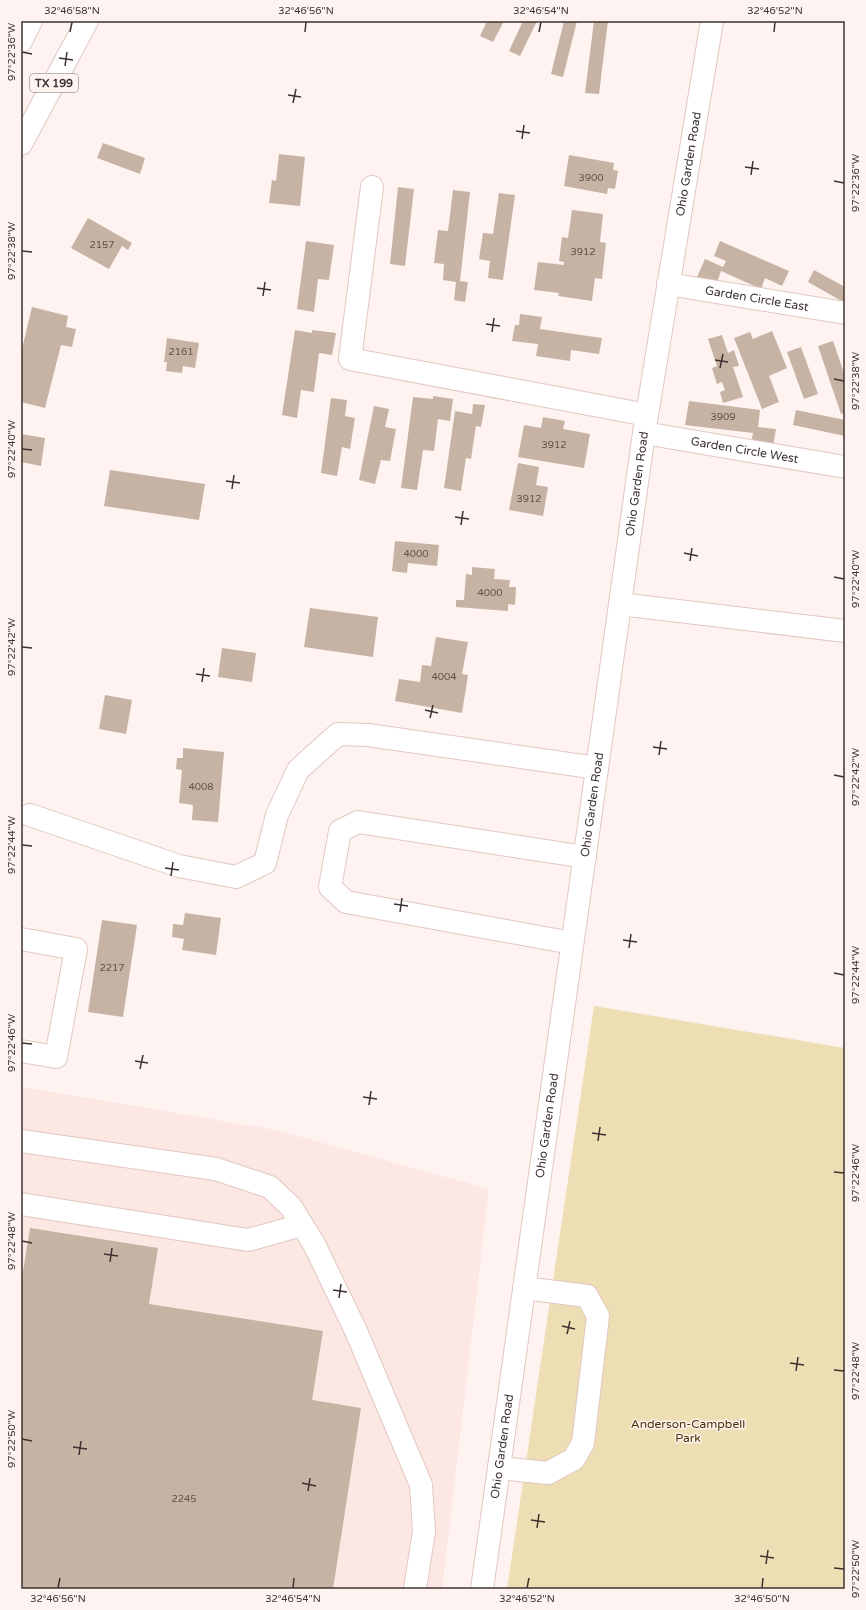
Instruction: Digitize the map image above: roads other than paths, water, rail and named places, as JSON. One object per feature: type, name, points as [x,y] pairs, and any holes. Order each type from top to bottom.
[{"type":"street","points":[[21,40],[31,21]]},
{"type":"street","name":"TX 199","points":[[21,144],[87,21]]},
{"type":"street","name":"Ohio Garden Road","points":[[482,1589],[646,424],[712,21]]},
{"type":"street","name":"Garden Circle West","points":[[372,188],[350,359],[845,467]]},
{"type":"street","name":"Garden Circle East","points":[[668,284],[845,313]]},
{"type":"street","points":[[620,604],[845,631]]},
{"type":"street","points":[[30,815],[180,866],[236,877],[265,863],[277,815],[298,770],[338,734],[368,735],[597,768]]},
{"type":"street","points":[[572,943],[346,902],[330,887],[340,831],[358,822],[585,857]]},
{"type":"street","points":[[21,940],[76,949],[56,1057],[21,1051]]},
{"type":"street","points":[[21,1141],[216,1169],[270,1187],[291,1207],[314,1244],[356,1331],[421,1485],[424,1531],[415,1589]]},
{"type":"street","points":[[21,1204],[248,1240],[302,1225]]},
{"type":"street","points":[[499,1468],[548,1473],[574,1459],[583,1443],[598,1316],[587,1296],[524,1288]]},
{"type":"park label","name":"Anderson-Campbell Park","points":[[688,1431]]}]
